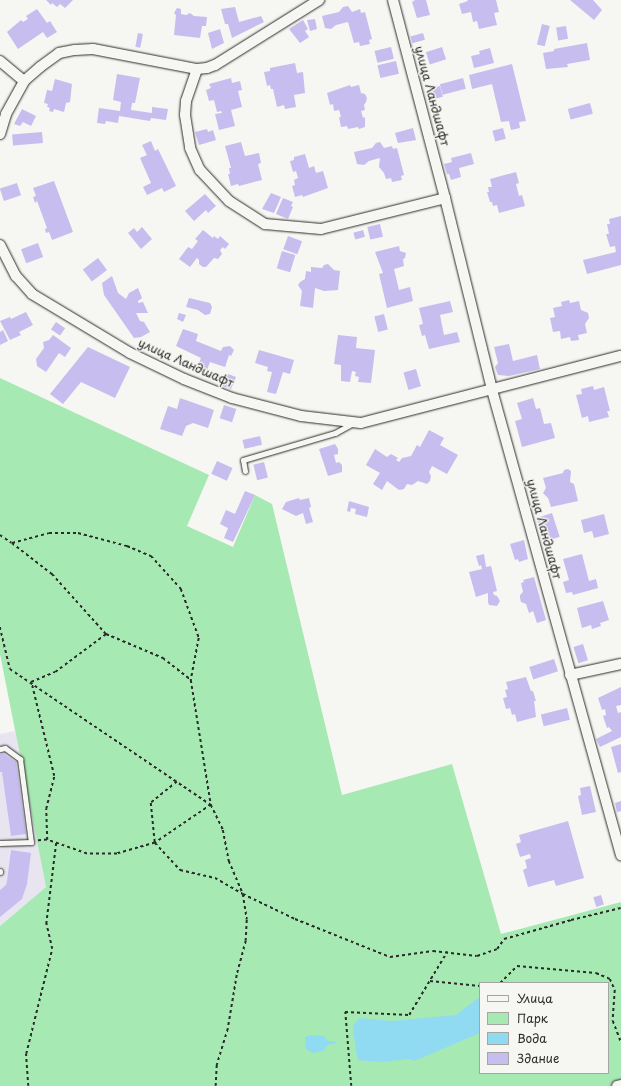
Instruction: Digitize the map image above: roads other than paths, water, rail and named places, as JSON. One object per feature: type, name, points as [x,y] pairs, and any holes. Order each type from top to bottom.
[{"type":"street","points":[[0,134],[6,114],[24,82],[40,67],[59,54],[93,48],[198,69],[216,65],[319,0]]},
{"type":"street","name":"улица Ландшафт","points":[[393,0],[445,198],[492,390],[621,855]]},
{"type":"street","points":[[0,61],[24,82]]},
{"type":"street","points":[[198,69],[186,101],[185,116],[190,148],[200,170],[229,202],[265,224],[321,229],[445,198]]},
{"type":"street","name":"улица Ландшафт","points":[[0,245],[16,276],[32,294],[130,353],[184,379],[232,398],[301,416],[361,424],[621,356]]},
{"type":"street","points":[[570,675],[621,664]]},
{"type":"street","points":[[617,1086],[621,1085]]},
{"type":"lane","points":[[245,471],[244,460],[335,433],[351,423]]},
{"type":"lane","points":[[0,749],[5,748],[20,758],[31,842],[0,843]]},
{"type":"water","points":[[479,998],[479,1033],[414,1061],[411,1059],[378,1062],[358,1060],[353,1029],[354,1024],[360,1018],[392,1021],[456,1015]]},
{"type":"water","points":[[310,1035],[324,1036],[328,1041],[338,1042],[328,1045],[323,1051],[312,1053],[306,1049],[305,1040],[305,1037]]}]
